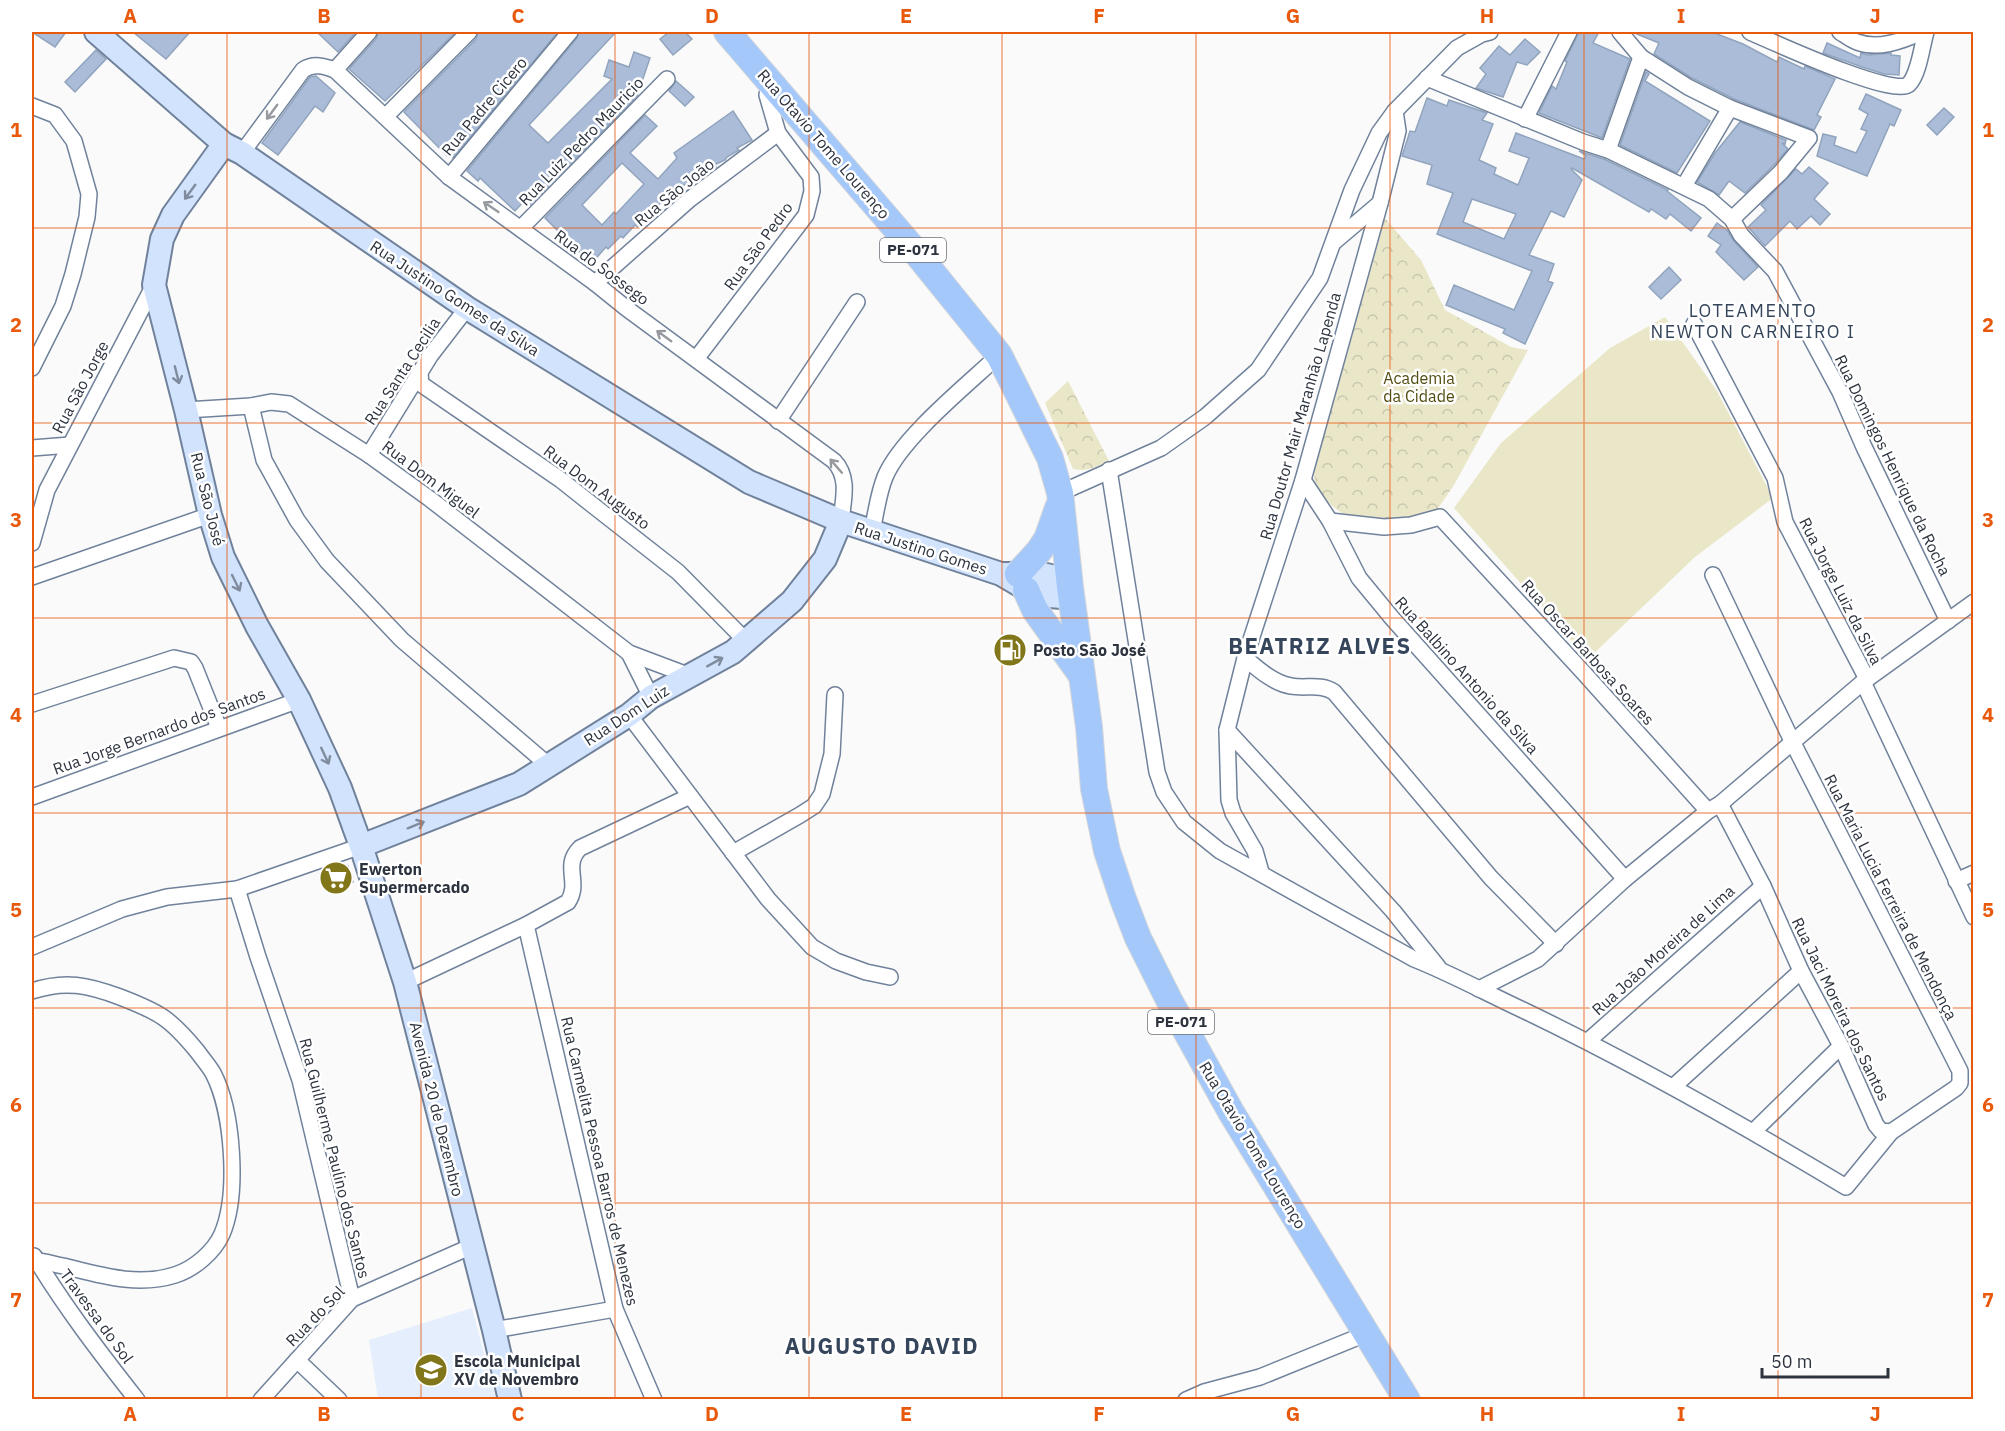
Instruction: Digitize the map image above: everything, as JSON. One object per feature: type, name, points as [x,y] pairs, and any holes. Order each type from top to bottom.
[{"type":"main road","name":"Rua Otavio Tome Lourenço","points":[[727,32],[910,245],[999,355],[1050,458],[1060,497],[1083,677],[1094,789],[1105,840],[1123,899],[1138,939],[1231,1112],[1368,1333]]},
{"type":"main road","points":[[1060,497],[1047,539],[1015,580],[1083,677]]},
{"type":"main road","name":"PE-071","points":[[1368,1333],[1407,1400]]},
{"type":"street","name":"Rua Justino Gomes da Silva","points":[[96,32],[233,148],[467,308],[749,482],[841,521]]},
{"type":"street","points":[[233,148],[303,70],[307,67],[319,66],[335,70],[369,32]]},
{"type":"street","points":[[386,116],[469,32]]},
{"type":"street","name":"Rua Padre Cicero","points":[[449,177],[570,32]]},
{"type":"street","points":[[1060,497],[1109,470],[1161,448],[1205,417],[1257,370],[1320,278],[1352,190],[1379,133],[1395,111],[1457,48],[1482,33],[1490,32]]},
{"type":"street","points":[[1525,119],[1569,32]]},
{"type":"street","points":[[1620,32],[1641,57],[1688,87],[1730,108],[1809,138],[1781,172],[1732,219]]},
{"type":"street","points":[[1750,32],[1844,71],[1894,88],[1904,88],[1910,84],[1915,73],[1924,32]]},
{"type":"street","points":[[1840,32],[1892,44],[1924,32]]},
{"type":"street","points":[[1608,150],[1641,57]]},
{"type":"street","name":"Rua do Sossego","points":[[335,70],[449,177],[834,461],[841,468],[844,477],[841,521]]},
{"type":"street","name":"Rua Domingos Henrique da Rocha","points":[[1427,78],[1582,142],[1608,150],[1709,199],[1732,219],[1741,235],[1775,270],[1786,290],[1840,392],[1948,621]]},
{"type":"street","name":"Rua Luiz Pedro Mauricio","points":[[521,228],[667,79]]},
{"type":"street","name":"Rua São Pedro","points":[[696,359],[806,214],[812,191],[811,177],[778,133],[767,95],[770,82]]},
{"type":"street","points":[[32,106],[55,115],[74,141],[89,194],[89,202],[73,274],[63,306],[32,368]]},
{"type":"street","points":[[1684,186],[1730,108]]},
{"type":"street","name":"Rua Doutor Mair Maranhão Lapenda","points":[[1261,872],[1255,851],[1228,800],[1227,730],[1245,658],[1303,480],[1380,203],[1398,131],[1395,111]]},
{"type":"street","name":"Rua São João","points":[[595,283],[690,200],[778,133]]},
{"type":"street","name":"Rua São José","points":[[233,148],[173,215],[162,239],[154,285],[210,515],[228,567],[257,626],[298,699],[340,788],[361,846]]},
{"type":"street","points":[[1332,243],[1380,203]]},
{"type":"street","name":"Rua São Jorge","points":[[32,543],[36,520],[47,490],[154,285]]},
{"type":"street","points":[[778,421],[857,302]]},
{"type":"street","name":"Rua Santa Cecilia","points":[[369,455],[430,356],[467,308]]},
{"type":"street","name":"Rua Jorge Luiz da Silva","points":[[1694,324],[1775,478],[1785,522],[1865,681],[1974,917]]},
{"type":"street","points":[[872,531],[885,478],[896,456],[930,420],[999,355]]},
{"type":"street","name":"Rua Dom Augusto","points":[[420,374],[421,384],[561,480],[678,572],[747,642]]},
{"type":"street","name":"Rua Dom Miguel","points":[[186,410],[251,406],[271,402],[289,404],[369,455],[430,499],[629,653],[690,676]]},
{"type":"street","points":[[251,406],[264,460],[297,520],[327,561],[402,640],[548,764]]},
{"type":"street","points":[[32,448],[70,445]]},
{"type":"street","points":[[1109,470],[1157,772],[1164,792],[1184,822],[1220,851],[1414,959],[1440,969],[1588,1041],[1754,1131],[1846,1187],[1891,1132]]},
{"type":"street","name":"Rua Balbino Antonio da Silva","points":[[1303,480],[1330,521],[1359,578],[1625,879]]},
{"type":"street","points":[[32,577],[210,515]]},
{"type":"street","name":"Rua Oscar Barbosa Soares","points":[[1330,521],[1384,527],[1411,525],[1440,517],[1583,672],[1714,808]]},
{"type":"street","name":"Rua Justino Gomes","points":[[841,521],[1015,580],[1045,597],[1062,597],[1070,587]]},
{"type":"street","name":"Rua Dom Luiz","points":[[361,846],[519,784],[629,715],[651,697],[733,652],[792,601],[825,559],[841,521]]},
{"type":"street","points":[[1713,575],[1792,741]]},
{"type":"street","points":[[1479,989],[1538,959],[1625,879],[1714,808],[1865,681],[1974,602]]},
{"type":"street","name":"Rua Dom Miguel","points":[[629,653],[651,697]]},
{"type":"street","points":[[32,704],[174,658],[191,662],[195,668],[219,728]]},
{"type":"street","points":[[1245,658],[1263,672],[1289,686],[1321,686],[1334,692],[1491,878],[1556,944]]},
{"type":"street","points":[[733,853],[814,806],[822,794],[832,753],[835,695]]},
{"type":"street","name":"Rua Jorge Bernardo dos Santos","points":[[32,797],[298,699]]},
{"type":"street","points":[[629,715],[768,899],[812,947],[836,961],[866,972],[890,977]]},
{"type":"street","points":[[1227,730],[1393,911],[1440,969]]},
{"type":"street","name":"Rua Maria Lucia Ferreira de Mendonça","points":[[1792,741],[1958,1068],[1960,1083],[1956,1088],[1891,1132]]},
{"type":"street","points":[[405,982],[526,925],[568,902],[574,885],[572,858],[580,848],[690,796]]},
{"type":"street","name":"Rua Jaci Moreira dos Santos","points":[[1714,808],[1763,886],[1801,971],[1841,1046],[1876,1125],[1881,1131],[1891,1132]]},
{"type":"street","points":[[32,947],[122,909],[167,897],[237,889],[361,846]]},
{"type":"street","name":"Avenida 20 de Dezembro","points":[[361,846],[405,982],[505,1374]]},
{"type":"street","points":[[1956,881],[1974,873]]},
{"type":"street","name":"Rua João Moreira de Lima","points":[[1588,1041],[1763,886]]},
{"type":"street","name":"Rua Guilherme Paulino dos Santos","points":[[237,889],[300,1080],[352,1299]]},
{"type":"street","name":"Rua Carmelita Pessoa Barros de Menezes","points":[[526,925],[615,1309],[654,1400]]},
{"type":"street","points":[[1673,1086],[1801,971]]},
{"type":"street","points":[[32,991],[59,985],[78,984],[150,1009],[171,1022],[212,1072],[227,1116],[232,1176],[231,1195],[222,1233],[213,1250],[177,1274],[154,1280],[129,1280],[33,1258]]},
{"type":"street","points":[[1754,1131],[1841,1046]]},
{"type":"street","name":"Rua do Sol","points":[[261,1400],[352,1299],[472,1246]]},
{"type":"street","name":"Travessa do Sol","points":[[33,1258],[106,1361],[137,1400]]},
{"type":"street","points":[[494,1330],[615,1309]]},
{"type":"street","points":[[1186,1400],[1204,1392],[1260,1377],[1368,1333]]},
{"type":"street","points":[[297,1360],[339,1400]]},
{"type":"street","points":[[505,1374],[510,1400]]},
{"type":"street","points":[[505,1374],[516,1400]]},
{"type":"shaded area","name":"Escola Municipal XV de Novembro","points":[[472,1308],[496,1399],[378,1399],[369,1340]]},
{"type":"green space","name":"Academia da Cidade","points":[[1385,218],[1421,260],[1445,310],[1511,347],[1528,350],[1454,485],[1435,513],[1421,519],[1362,521],[1343,514],[1327,502],[1315,488],[1314,472]]},
{"type":"green space","points":[[1665,317],[1717,391],[1773,498],[1695,557],[1588,659],[1454,508],[1501,443],[1610,348]]},
{"type":"green space","points":[[1068,381],[1109,461],[1083,470],[1073,469],[1045,403]]},
{"type":"building","points":[[32,32],[66,32],[55,47]]},
{"type":"building","points":[[133,32],[190,32],[166,59]]},
{"type":"building","points":[[317,32],[356,32],[338,52]]},
{"type":"building","points":[[378,32],[456,32],[385,101],[349,69],[376,39]]},
{"type":"building","points":[[478,32],[558,32],[453,158],[449,154],[447,156],[404,112],[476,39]]},
{"type":"building","points":[[579,32],[616,32],[529,125],[548,143],[612,79],[604,76],[609,60],[629,67],[634,52],[650,58],[637,96],[530,205],[525,200],[515,211],[480,178],[478,181],[467,171],[577,38]]},
{"type":"building","points":[[669,32],[685,32],[692,39],[673,55],[660,39]]},
{"type":"building","points":[[1579,32],[1599,32],[1593,43],[1630,59],[1602,138],[1539,113],[1552,86],[1556,89],[1567,62],[1565,61]]},
{"type":"building","points":[[1632,32],[1712,32],[1743,44],[1777,62],[1779,57],[1804,69],[1805,66],[1835,79],[1817,115],[1821,117],[1814,130],[1734,99],[1690,77],[1654,54],[1659,43]]},
{"type":"building","points":[[1525,39],[1540,52],[1527,65],[1517,62],[1503,97],[1476,88],[1486,74],[1480,68],[1499,46],[1510,55]]},
{"type":"building","points":[[1827,43],[1860,58],[1861,53],[1868,55],[1891,53],[1891,55],[1900,56],[1899,75],[1884,74],[1823,53]]},
{"type":"building","points":[[96,50],[106,59],[75,92],[65,82]]},
{"type":"building","points":[[1646,72],[1649,74],[1645,81],[1710,121],[1677,173],[1620,145]]},
{"type":"building","points":[[316,76],[335,93],[323,112],[315,106],[278,155],[262,143],[310,77]]},
{"type":"building","points":[[676,81],[694,97],[685,106],[669,91]]},
{"type":"building","points":[[1866,94],[1901,110],[1894,126],[1890,124],[1867,176],[1817,156],[1823,134],[1836,137],[1834,145],[1856,153],[1867,131],[1861,129],[1868,114],[1859,109]]},
{"type":"building","points":[[1427,98],[1447,106],[1449,100],[1487,113],[1482,120],[1493,124],[1479,160],[1496,168],[1494,174],[1518,185],[1529,158],[1509,151],[1516,133],[1584,159],[1586,156],[1579,151],[1604,159],[1668,190],[1701,218],[1691,231],[1670,214],[1666,219],[1651,209],[1649,212],[1572,168],[1582,180],[1564,217],[1551,211],[1529,255],[1554,264],[1548,281],[1553,283],[1525,344],[1503,333],[1505,329],[1446,305],[1454,285],[1514,310],[1532,271],[1437,234],[1453,193],[1427,184],[1432,165],[1402,156],[1410,131],[1415,132]],"holes":[[[1472,199],[1516,214],[1504,239],[1463,222]]]},
{"type":"building","points":[[1944,108],[1954,117],[1937,135],[1927,125]]},
{"type":"building","points":[[733,111],[752,140],[737,148],[739,150],[725,160],[714,165],[716,167],[701,173],[702,178],[679,187],[677,185],[638,227],[635,225],[623,238],[621,236],[608,249],[606,247],[591,264],[545,218],[645,115],[657,126],[630,153],[658,179],[677,158],[674,153]],"holes":[[[622,163],[644,184],[616,214],[614,212],[602,225],[582,205]]]},
{"type":"building","points":[[1740,122],[1786,140],[1785,144],[1782,143],[1788,149],[1745,193],[1729,181],[1719,195],[1697,182],[1715,153]]},
{"type":"building","points":[[1809,167],[1828,183],[1814,199],[1830,214],[1820,225],[1811,216],[1797,229],[1790,221],[1765,246],[1748,227],[1766,210],[1761,205],[1796,169],[1802,174]]},
{"type":"building","points":[[1717,223],[1727,230],[1758,267],[1744,280],[1716,252],[1721,245],[1708,236]]},
{"type":"building","points":[[1669,267],[1681,280],[1661,299],[1649,287]]},
{"type":"building","name":"Ewerton Supermercado","points":[[348,866],[353,882],[325,890],[320,874]]},
{"type":"place","name":"Posto São José","points":[[1010,650]]},
{"type":"place","name":"Ewerton Supermercado","points":[[336,878]]},
{"type":"place","name":"Escola Municipal XV de Novembro","points":[[431,1370]]},
{"type":"district","name":"LOTEAMENTO NEWTON CARNEIRO I","points":[[1753,321]]},
{"type":"district","name":"BEATRIZ ALVES","points":[[1320,646]]},
{"type":"district","name":"AUGUSTO DAVID","points":[[882,1346]]}]
